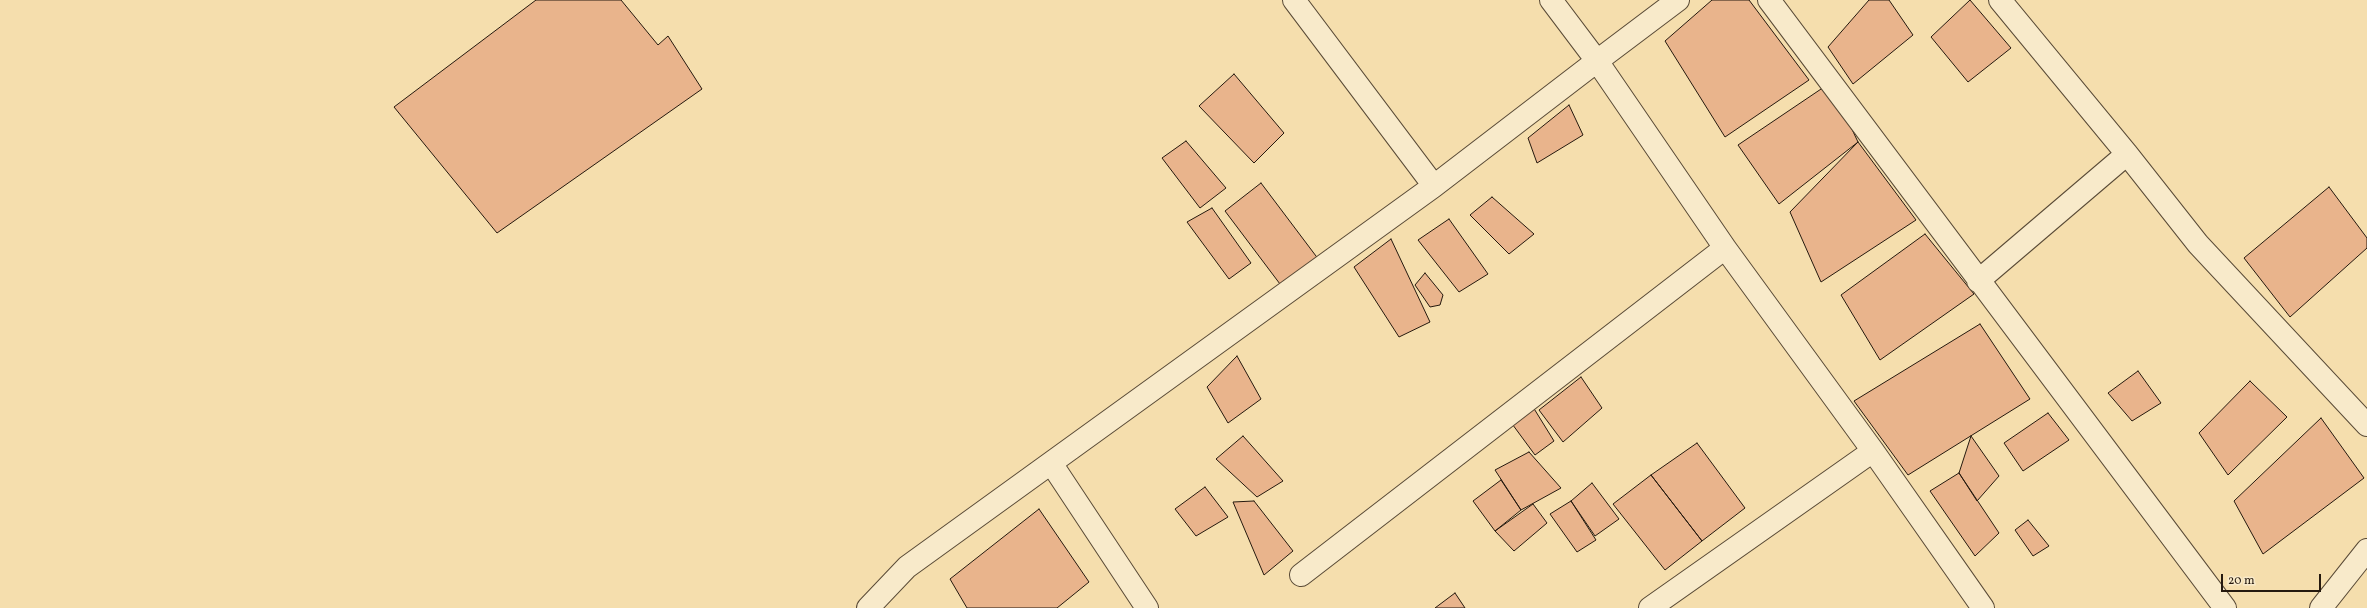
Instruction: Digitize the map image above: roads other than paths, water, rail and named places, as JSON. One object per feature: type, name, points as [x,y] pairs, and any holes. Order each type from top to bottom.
[{"type":"street","points":[[1294,0],[1434,186]]},
{"type":"street","points":[[1551,0],[1598,61],[1725,248],[1873,451],[1983,608]]},
{"type":"street","points":[[868,608],[907,567],[1434,186],[1678,0]]},
{"type":"street","points":[[1769,0],[2225,608]]},
{"type":"street","points":[[2000,0],[2127,154],[2198,244],[2367,425]]},
{"type":"street","points":[[1978,280],[2127,154]]},
{"type":"street","points":[[1301,575],[1725,248]]},
{"type":"street","points":[[1650,608],[1873,451]]},
{"type":"street","points":[[1051,463],[1148,608]]},
{"type":"street","points":[[2321,608],[2367,550]]}]
